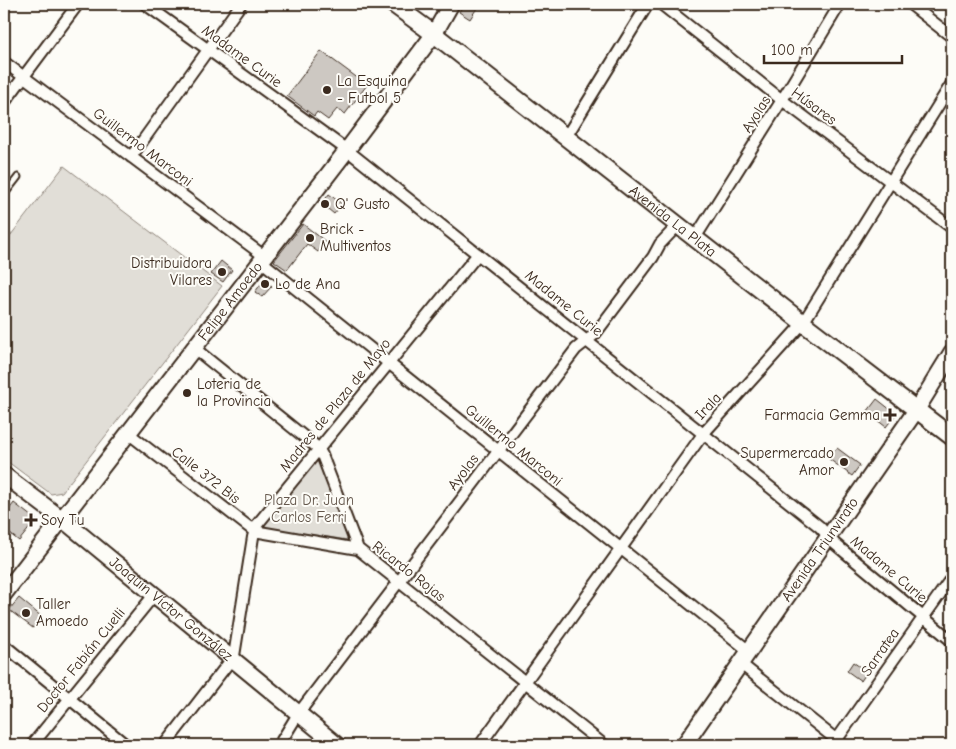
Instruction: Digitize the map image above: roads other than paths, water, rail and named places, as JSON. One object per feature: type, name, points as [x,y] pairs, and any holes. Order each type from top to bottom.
[{"type":"main road","name":"Avenida La Plata","points":[[393,4],[952,437]]},
{"type":"street","points":[[4,103],[78,4]]},
{"type":"street","name":"Madame Curie","points":[[145,4],[347,150],[820,526],[835,544],[952,641]]},
{"type":"street","points":[[131,157],[241,4]]},
{"type":"street","name":"Felipe Amoedo","points":[[4,594],[347,150],[434,34],[451,4]]},
{"type":"street","points":[[566,137],[648,4]]},
{"type":"street","name":"Húsares","points":[[661,4],[782,100],[952,228]]},
{"type":"street","name":"Ayolas","points":[[695,238],[840,4]]},
{"type":"street","points":[[910,4],[952,36]]},
{"type":"street","name":"Guillermo Marconi","points":[[4,62],[262,258],[388,364],[749,651]]},
{"type":"street","name":"Irala","points":[[480,745],[703,434],[803,323],[952,83]]},
{"type":"street","name":"Ayolas","points":[[279,745],[298,714],[576,349],[596,334],[653,257],[660,244],[678,225]]},
{"type":"street","name":"Madres de Plaza de Mayo","points":[[165,745],[232,659],[236,651],[254,531],[318,448],[478,254]]},
{"type":"street","name":"Ricardo Rojas","points":[[194,348],[318,448],[358,549],[604,745]]},
{"type":"street","name":"Avenida Triunvirato","points":[[684,745],[917,409],[952,352]]},
{"type":"street","name":"Calle 372 Bis","points":[[128,433],[254,531],[358,549]]},
{"type":"street","name":"Joaquín Víctor González","points":[[4,475],[62,518],[337,745]]},
{"type":"street","name":"Sarratea","points":[[837,744],[952,577]]},
{"type":"street","name":"Doctor Fabián Cuelli","points":[[32,745],[154,594]]},
{"type":"street","points":[[4,645],[126,745]]},
{"type":"street","points":[[740,664],[837,744]]},
{"type":"lane","points":[[4,195],[18,177]]},
{"type":"place","name":"La Esquina - Futbol 5","points":[[327,90]]},
{"type":"place","name":"Q' Gusto","points":[[325,204]]},
{"type":"place","name":"Brick - Multiventos","points":[[310,238]]},
{"type":"place","name":"Distribuidora Vilares","points":[[222,272]]},
{"type":"place","name":"Lo de Ana","points":[[265,284]]},
{"type":"place","name":"Loteria de la Provincia","points":[[187,393]]},
{"type":"place","name":"Farmacia Gemma","points":[[890,415]]},
{"type":"place","name":"Supermercado Amor","points":[[844,462]]},
{"type":"place","name":"Soy Tu","points":[[31,520]]},
{"type":"place","name":"Taller Amoedo","points":[[26,613]]},
{"type":"park label","name":"Plaza Dr. Juan Carlos Ferri","points":[[309,508]]}]
